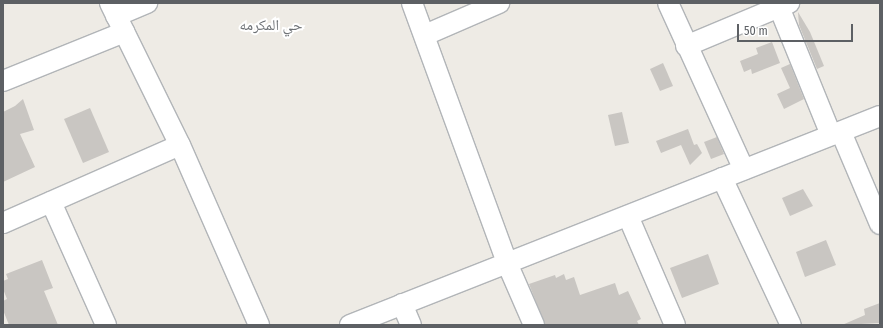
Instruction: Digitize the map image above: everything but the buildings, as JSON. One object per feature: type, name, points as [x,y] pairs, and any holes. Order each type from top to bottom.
[{"type":"street","points":[[3,81],[117,17],[147,3]]},
{"type":"street","points":[[412,3],[425,35],[507,263],[534,325]]},
{"type":"street","points":[[425,35],[499,3]]},
{"type":"street","points":[[668,3],[686,46],[744,170]]},
{"type":"street","points":[[686,46],[784,5],[836,134],[880,224]]},
{"type":"street","points":[[117,17],[190,163],[259,325]]},
{"type":"street","points":[[350,325],[880,116]]},
{"type":"street","points":[[3,223],[180,145]]},
{"type":"street","points":[[722,178],[791,325]]},
{"type":"street","points":[[51,202],[106,325]]},
{"type":"street","points":[[628,216],[674,325]]},
{"type":"street","points":[[402,304],[411,325]]},
{"type":"district","name":"حي المكرمه","points":[[271,26]]}]
